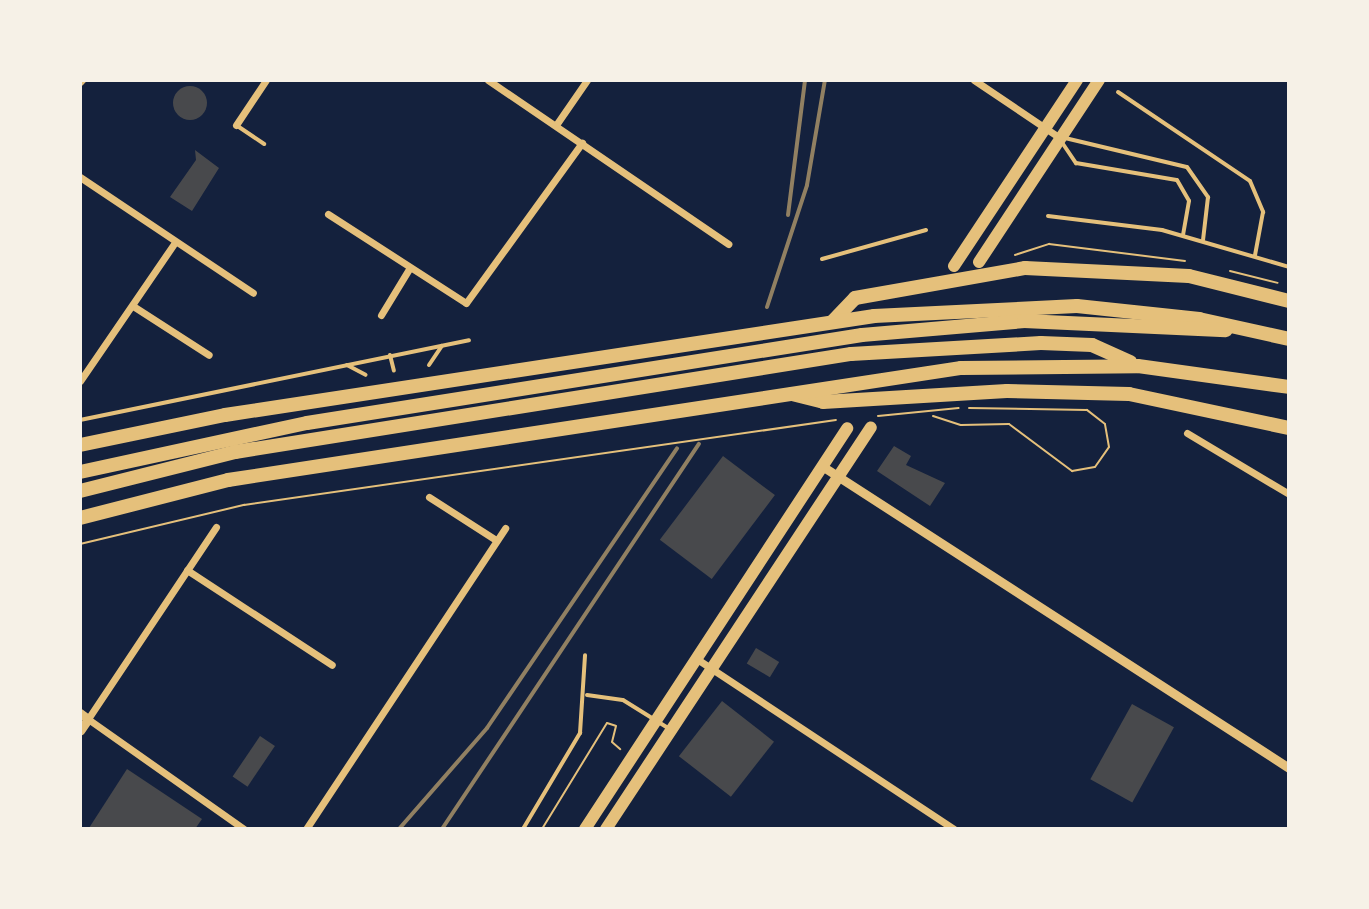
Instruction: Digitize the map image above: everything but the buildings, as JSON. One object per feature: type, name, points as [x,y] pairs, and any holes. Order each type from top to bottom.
[{"type":"highway","points":[[954,266],[1077,80]]},
{"type":"highway","points":[[979,262],[1099,80]]},
{"type":"highway","points":[[833,321],[855,298],[1025,268],[1189,276],[1289,301]]},
{"type":"highway","points":[[80,445],[225,415],[703,340],[874,316],[1001,304],[1140,310],[1289,339]]},
{"type":"highway","points":[[80,472],[246,434],[862,335],[990,323],[1243,330]]},
{"type":"highway","points":[[80,491],[219,455],[851,354],[977,342],[1092,345],[1138,366]]},
{"type":"highway","points":[[80,518],[228,480],[834,383],[961,368],[1138,366],[1289,387]]},
{"type":"highway","points":[[784,392],[823,402],[945,393],[1142,396],[1289,428]]},
{"type":"highway","points":[[606,829],[839,476],[867,422]]},
{"type":"highway","points":[[585,829],[848,423]]},
{"type":"street","points":[[236,125],[266,80]]},
{"type":"street","points":[[488,80],[728,244]]},
{"type":"street","points":[[556,125],[587,80]]},
{"type":"street","points":[[974,80],[1060,138]]},
{"type":"street","points":[[328,214],[466,303],[582,143]]},
{"type":"street","points":[[80,177],[253,293]]},
{"type":"street","points":[[80,381],[175,242]]},
{"type":"street","points":[[381,315],[409,269]]},
{"type":"street","points":[[133,306],[209,355]]},
{"type":"street","points":[[1187,433],[1289,494]]},
{"type":"street","points":[[822,466],[1289,768]]},
{"type":"street","points":[[429,497],[496,540]]},
{"type":"street","points":[[80,731],[84,716],[216,527]]},
{"type":"street","points":[[306,829],[505,528]]},
{"type":"street","points":[[187,570],[332,665]]},
{"type":"street","points":[[697,659],[954,829]]},
{"type":"street","points":[[84,716],[244,829]]},
{"type":"lane","points":[[1118,92],[1250,181],[1263,212],[1255,255]]},
{"type":"lane","points":[[236,125],[264,144]]},
{"type":"lane","points":[[1060,138],[1076,163],[1177,180],[1189,201],[1183,234]]},
{"type":"lane","points":[[1060,138],[1187,167],[1208,197],[1203,240]]},
{"type":"lane","points":[[1048,216],[1183,234],[1289,267]]},
{"type":"lane","points":[[822,259],[926,230]]},
{"type":"lane","points":[[80,420],[345,363],[469,340]]},
{"type":"lane","points":[[429,365],[442,346]]},
{"type":"lane","points":[[390,355],[394,371]]},
{"type":"lane","points":[[345,363],[366,375]]},
{"type":"lane","points":[[523,829],[565,765],[587,695],[585,655]]},
{"type":"lane","points":[[587,695],[623,700],[671,730]]},
{"type":"path","points":[[1009,262],[1049,244],[1188,262]]},
{"type":"path","points":[[1226,270],[1289,286]]},
{"type":"path","points":[[867,422],[1079,409],[1100,418],[1109,447],[1095,467],[1072,471],[1009,424],[961,425],[933,416]]},
{"type":"path","points":[[80,544],[190,515],[716,434],[775,426],[848,423]]},
{"type":"path","points":[[542,829],[579,774],[607,723],[616,726],[612,742],[621,750]]},
{"type":"railway","points":[[788,215],[805,80]]},
{"type":"railway","points":[[767,307],[807,185],[825,80]]},
{"type":"railway","points":[[442,829],[699,444]]},
{"type":"railway","points":[[399,829],[487,728],[677,448]]}]
